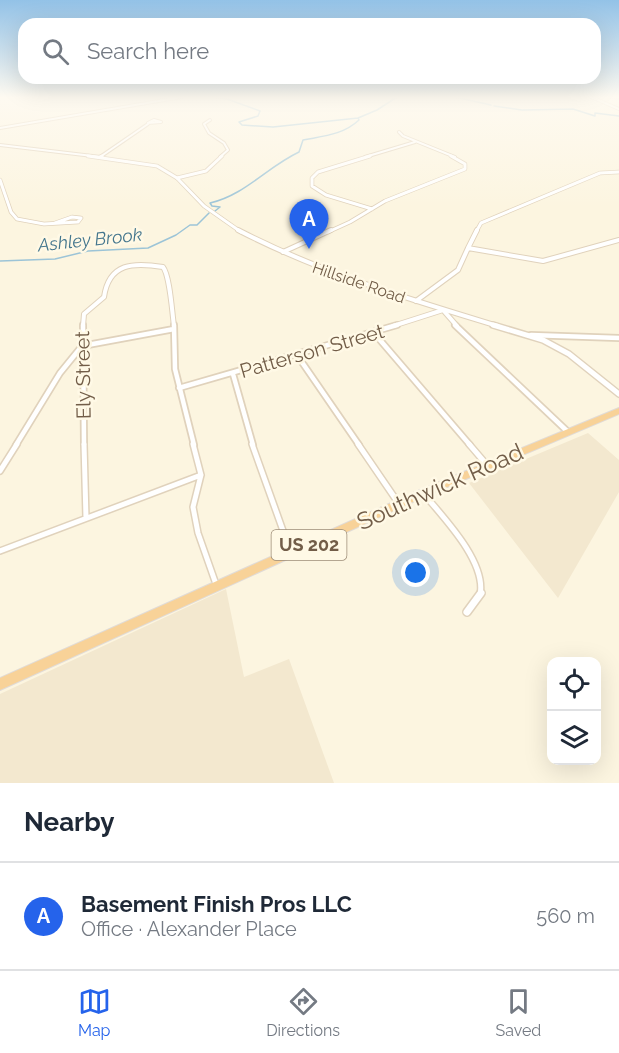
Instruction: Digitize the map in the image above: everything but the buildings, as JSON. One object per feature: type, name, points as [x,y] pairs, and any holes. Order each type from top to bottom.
[{"type":"highway","name":"Southwick Road","points":[[0,684],[423,493],[619,411]]},
{"type":"street","points":[[100,157],[133,134]]},
{"type":"street","points":[[177,178],[206,171],[228,151],[226,145],[210,134]]},
{"type":"street","points":[[283,252],[350,222],[388,200],[465,170],[465,164],[459,159],[402,134]]},
{"type":"street","points":[[372,209],[320,192],[312,186],[312,178],[318,172],[417,142]]},
{"type":"street","name":"Hillside Road","points":[[0,145],[150,164],[177,178],[204,206],[231,225],[283,252],[355,282],[528,335],[562,350],[619,394]]},
{"type":"street","points":[[416,302],[458,270],[481,223],[600,173],[619,172]]},
{"type":"street","points":[[0,180],[16,218],[27,222],[55,223],[78,222],[81,218],[72,217],[55,223]]},
{"type":"street","points":[[468,248],[543,261],[619,240]]},
{"type":"street","name":"Ely Street","points":[[86,518],[82,346],[84,314],[104,297],[106,282],[112,273],[124,267],[159,266],[167,270],[167,298],[174,328]]},
{"type":"street","points":[[443,310],[447,317],[567,431]]},
{"type":"street","name":"Patterson Street","points":[[179,388],[374,333],[443,310]]},
{"type":"street","points":[[0,471],[60,373],[82,346],[174,328],[174,359],[179,388],[201,475],[193,507],[198,533],[217,587]]},
{"type":"street","points":[[374,333],[487,465]]},
{"type":"street","points":[[528,335],[619,338]]},
{"type":"street","points":[[297,355],[399,504]]},
{"type":"street","points":[[233,374],[254,450],[291,553]]},
{"type":"street","points":[[0,551],[201,475]]},
{"type":"street","points":[[423,493],[469,555],[482,578],[481,594],[467,612]]},
{"type":"shaded area","points":[[588,433],[619,460],[619,492],[558,598],[469,483]]},
{"type":"shaded area","points":[[226,589],[244,677],[289,659],[334,783],[0,783],[0,694]]},
{"type":"waterway","name":"Ashley Brook","points":[[215,211],[220,207],[212,206],[210,203],[234,194],[299,152],[303,140],[334,134]]},
{"type":"waterway","name":"Ashley Brook","points":[[0,261],[55,259],[88,251],[148,248],[176,235],[190,225],[197,225],[209,213]]},
{"type":"place","name":"Basement Finish Pros LLC","points":[[309,249]]}]
